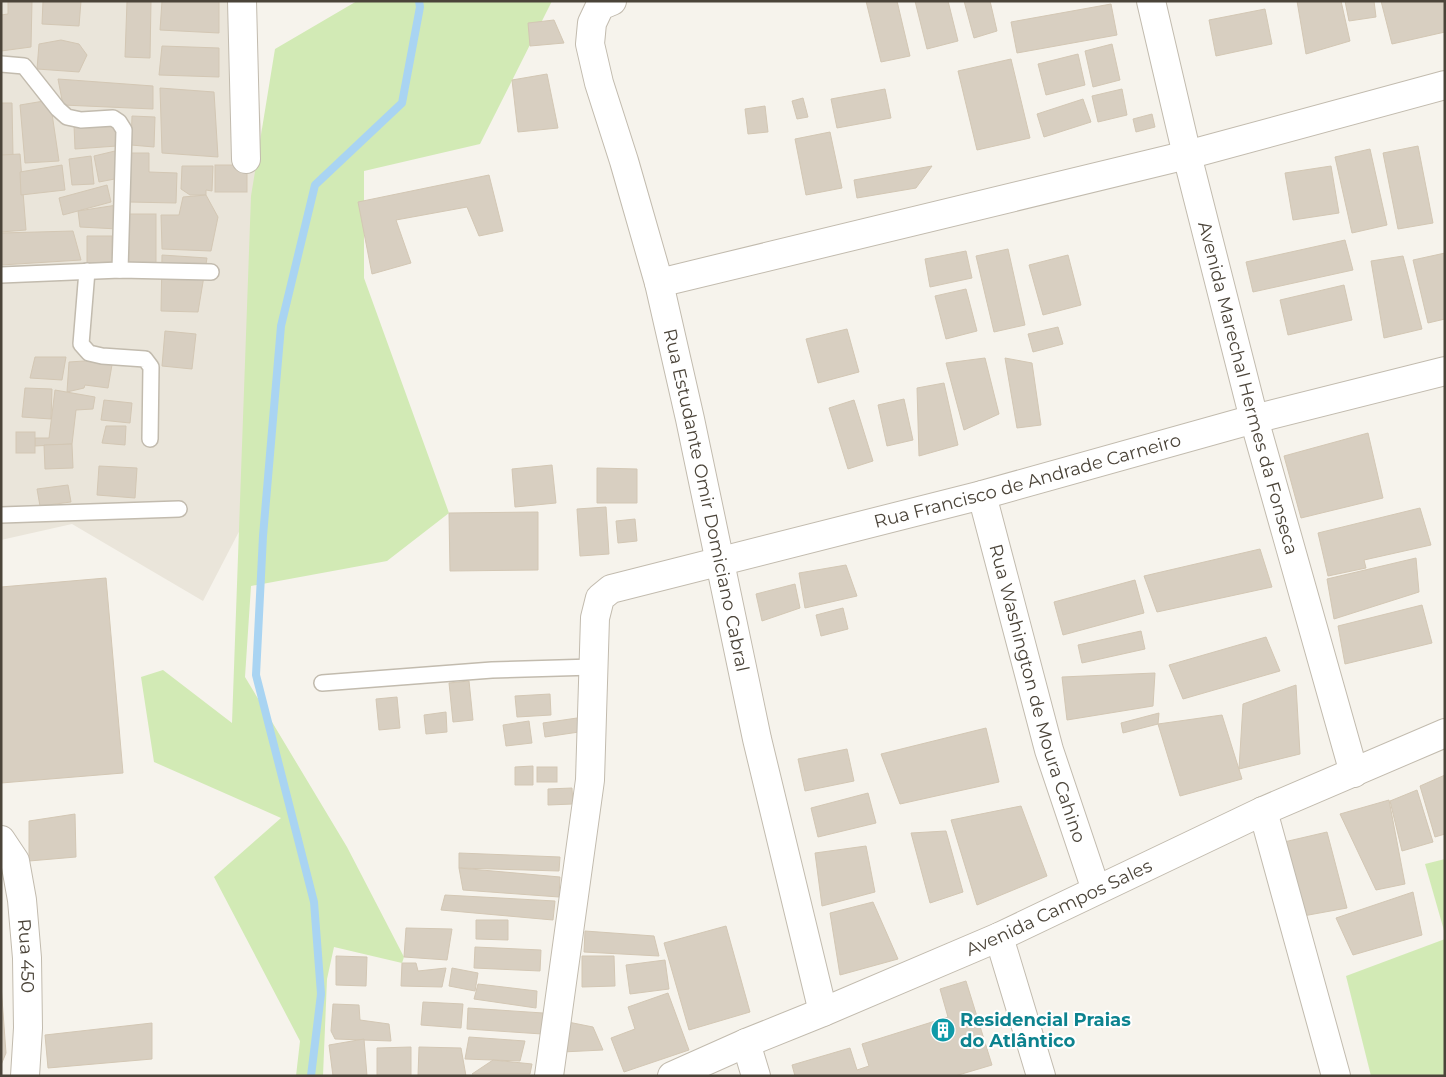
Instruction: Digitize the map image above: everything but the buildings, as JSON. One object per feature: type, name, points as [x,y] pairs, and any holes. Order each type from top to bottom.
[{"type":"street","points":[[242,1],[246,159]]},
{"type":"street","name":"Rua Estudante Omir Domiciano Cabral","points":[[612,1],[600,6],[592,22],[590,44],[599,82],[659,283],[757,739],[823,1012]]},
{"type":"street","name":"Avenida Marechal Hermes da Fonseca","points":[[1151,1],[1187,155],[1254,420],[1354,773]]},
{"type":"street","points":[[659,283],[1187,155],[1445,85]]},
{"type":"street","name":"Rua Francisco de Andrade Carneiro","points":[[593,667],[595,618],[600,598],[611,590],[982,495],[1254,420],[1445,371]]},
{"type":"street","name":"Rua Washington de Moura Cahino","points":[[982,495],[1050,750],[1096,890]]},
{"type":"street","points":[[549,1076],[590,780],[593,667]]},
{"type":"street","name":"Avenida Campos Sales","points":[[672,1076],[999,936],[1263,812],[1445,733]]},
{"type":"street","points":[[1263,812],[1336,1076]]},
{"type":"street","name":"Rua 450","points":[[2,840],[15,861],[22,900],[27,958],[28,1028],[25,1076]]},
{"type":"street","points":[[999,936],[1041,1076]]},
{"type":"street","points":[[746,1043],[756,1076]]},
{"type":"lane","points":[[1,64],[24,66],[58,109],[67,117],[82,120],[113,118],[119,122],[124,130],[120,270]]},
{"type":"lane","points":[[1,275],[120,270],[211,272]]},
{"type":"lane","points":[[86,271],[82,344],[89,353],[102,356],[145,359],[149,362],[152,367],[150,439]]},
{"type":"lane","points":[[1,516],[179,509]]},
{"type":"lane","points":[[322,684],[492,670],[593,667]]},
{"type":"shaded area","points":[[1,1],[251,1],[264,162],[259,493],[203,601],[72,524],[1,540]]},
{"type":"green space","points":[[357,1],[552,1],[480,144],[364,171],[364,278],[449,513],[387,561],[251,586],[245,677],[347,847],[404,957],[402,963],[334,947],[327,979],[323,1076],[296,1076],[300,1041],[214,877],[281,818],[154,762],[141,677],[163,670],[232,723],[251,196],[275,49]]},
{"type":"green space","points":[[1445,859],[1445,934],[1425,864]]},
{"type":"green space","points":[[1445,939],[1445,1076],[1371,1076],[1346,976]]},
{"type":"waterway","points":[[311,1076],[321,994],[314,902],[256,675],[263,536],[281,326],[315,185],[402,103],[420,7],[419,1]]},
{"type":"place","name":"Residencial Praias do Atlântico","points":[[943,1030]]}]
